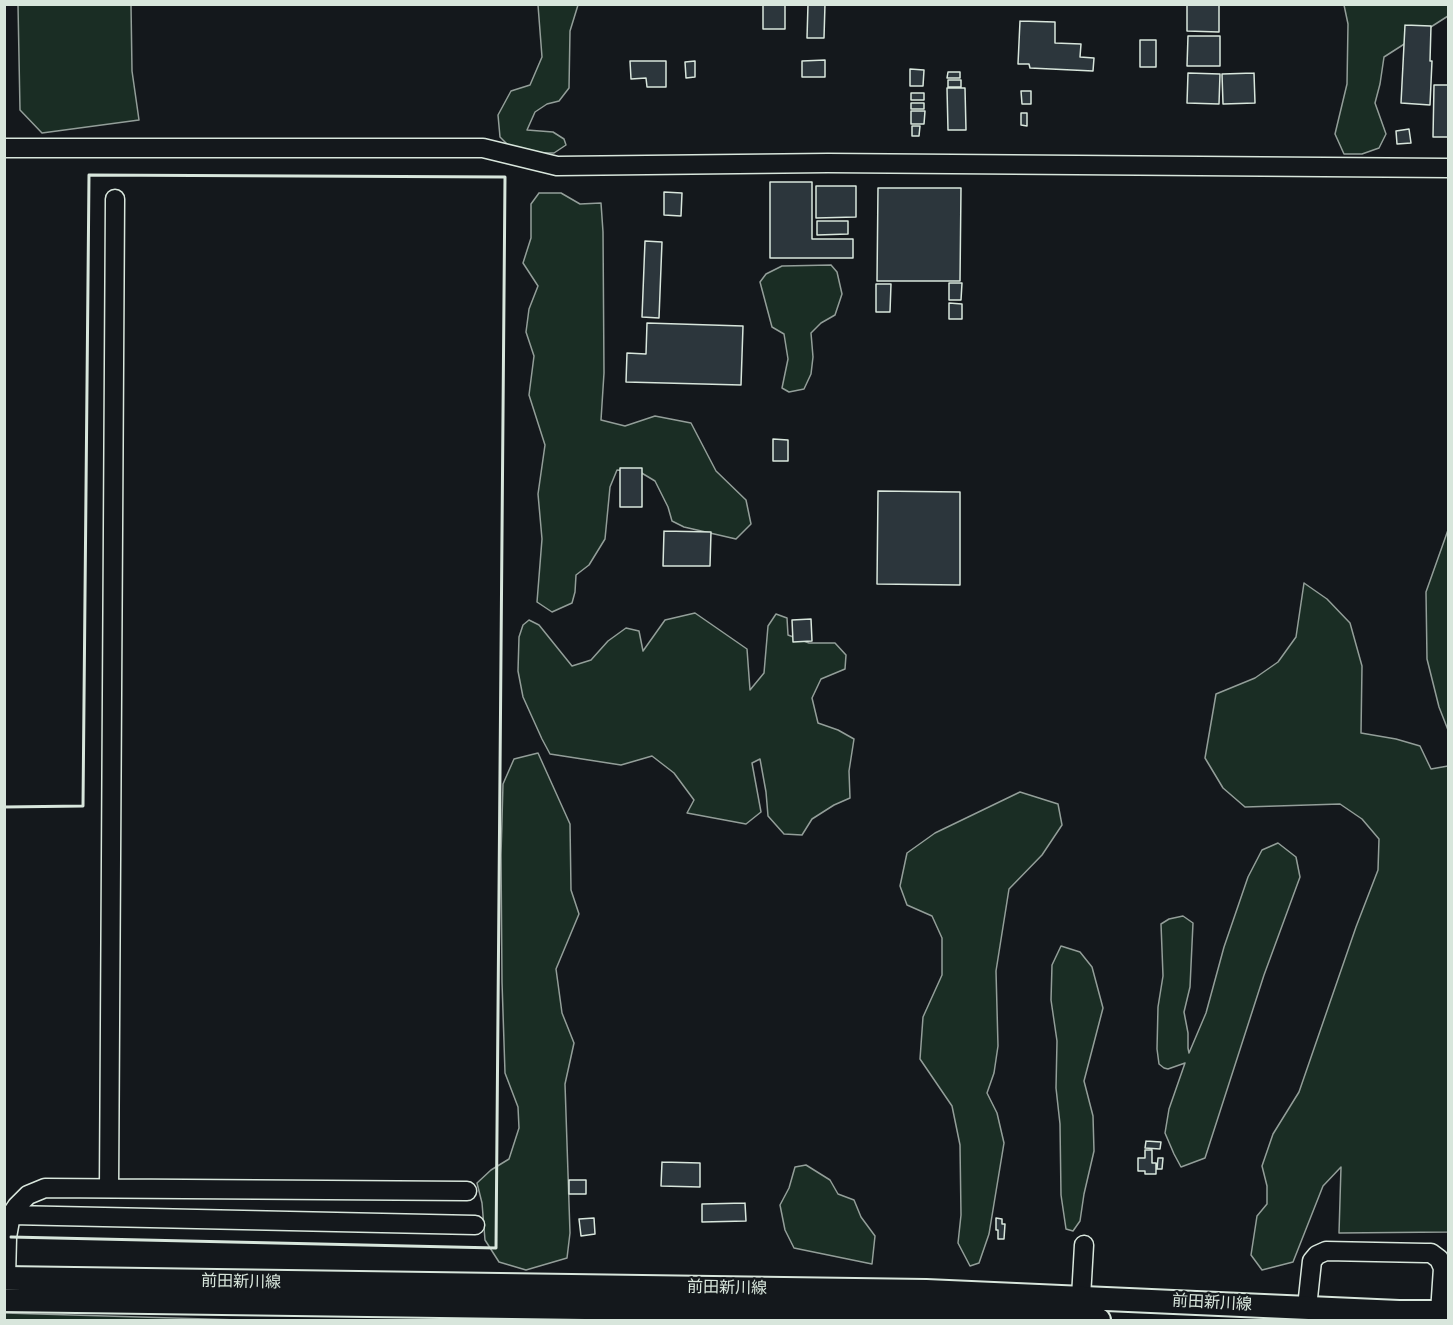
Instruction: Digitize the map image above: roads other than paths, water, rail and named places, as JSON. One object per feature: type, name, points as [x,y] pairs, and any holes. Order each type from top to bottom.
[{"type":"main road","name":"前田新川線","points":[[5,1289],[926,1291],[1399,1312],[1444,1312]]},
{"type":"main road","name":"前田新川線","points":[[5,1289],[948,1313],[1099,1320]]},
{"type":"street","points":[[4,148],[483,148],[557,165],[828,162],[1449,168]]},
{"type":"street","points":[[108,1188],[115,199]]},
{"type":"street","points":[[5,1289],[7,1237],[11,1215],[28,1195],[45,1188],[467,1191]]},
{"type":"street","points":[[11,1215],[475,1224]]},
{"type":"street","points":[[1081,1297],[1083,1245]]},
{"type":"street","points":[[1307,1307],[1312,1261],[1317,1255],[1326,1251],[1431,1253],[1439,1259],[1443,1268],[1444,1312]]}]
